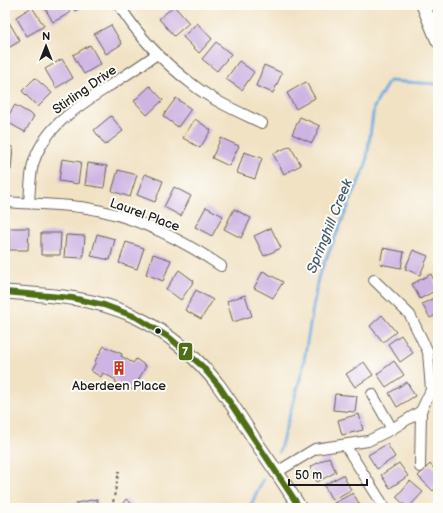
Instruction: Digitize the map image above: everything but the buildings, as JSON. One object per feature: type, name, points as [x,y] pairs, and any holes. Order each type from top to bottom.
[{"type":"main road","points":[[423,5],[438,41]]},
{"type":"main road","points":[[5,292],[77,298],[120,310],[151,325],[175,342],[195,360],[218,386],[300,508]]},
{"type":"street","points":[[119,5],[130,22],[157,54],[193,85],[230,108],[262,123]]},
{"type":"street","name":"Stirling Drive","points":[[29,204],[33,164],[42,143],[56,125],[73,110],[157,54]]},
{"type":"street","name":"Laurel Place","points":[[5,202],[88,208],[122,217],[175,238],[201,252],[221,266]]},
{"type":"street","points":[[374,280],[410,315],[428,352],[431,390],[421,411],[420,467]]},
{"type":"street","points":[[372,394],[392,429]]},
{"type":"street","points":[[277,472],[316,449],[368,441],[392,429],[421,411]]},
{"type":"street","points":[[345,445],[385,508]]},
{"type":"path","points":[[112,508],[120,471]]},
{"type":"waterway","name":"Springhill Creek","points":[[279,452],[302,372],[318,278],[366,164],[374,107],[389,81],[438,84]]},
{"type":"waterway","name":"Springhill Creek","points":[[250,508],[263,480]]},
{"type":"transit line","name":"7","points":[[5,292],[72,298],[104,305],[136,317],[170,338],[202,366],[219,386],[300,508]]},
{"type":"place","name":"Aberdeen Place","points":[[119,368]]}]
